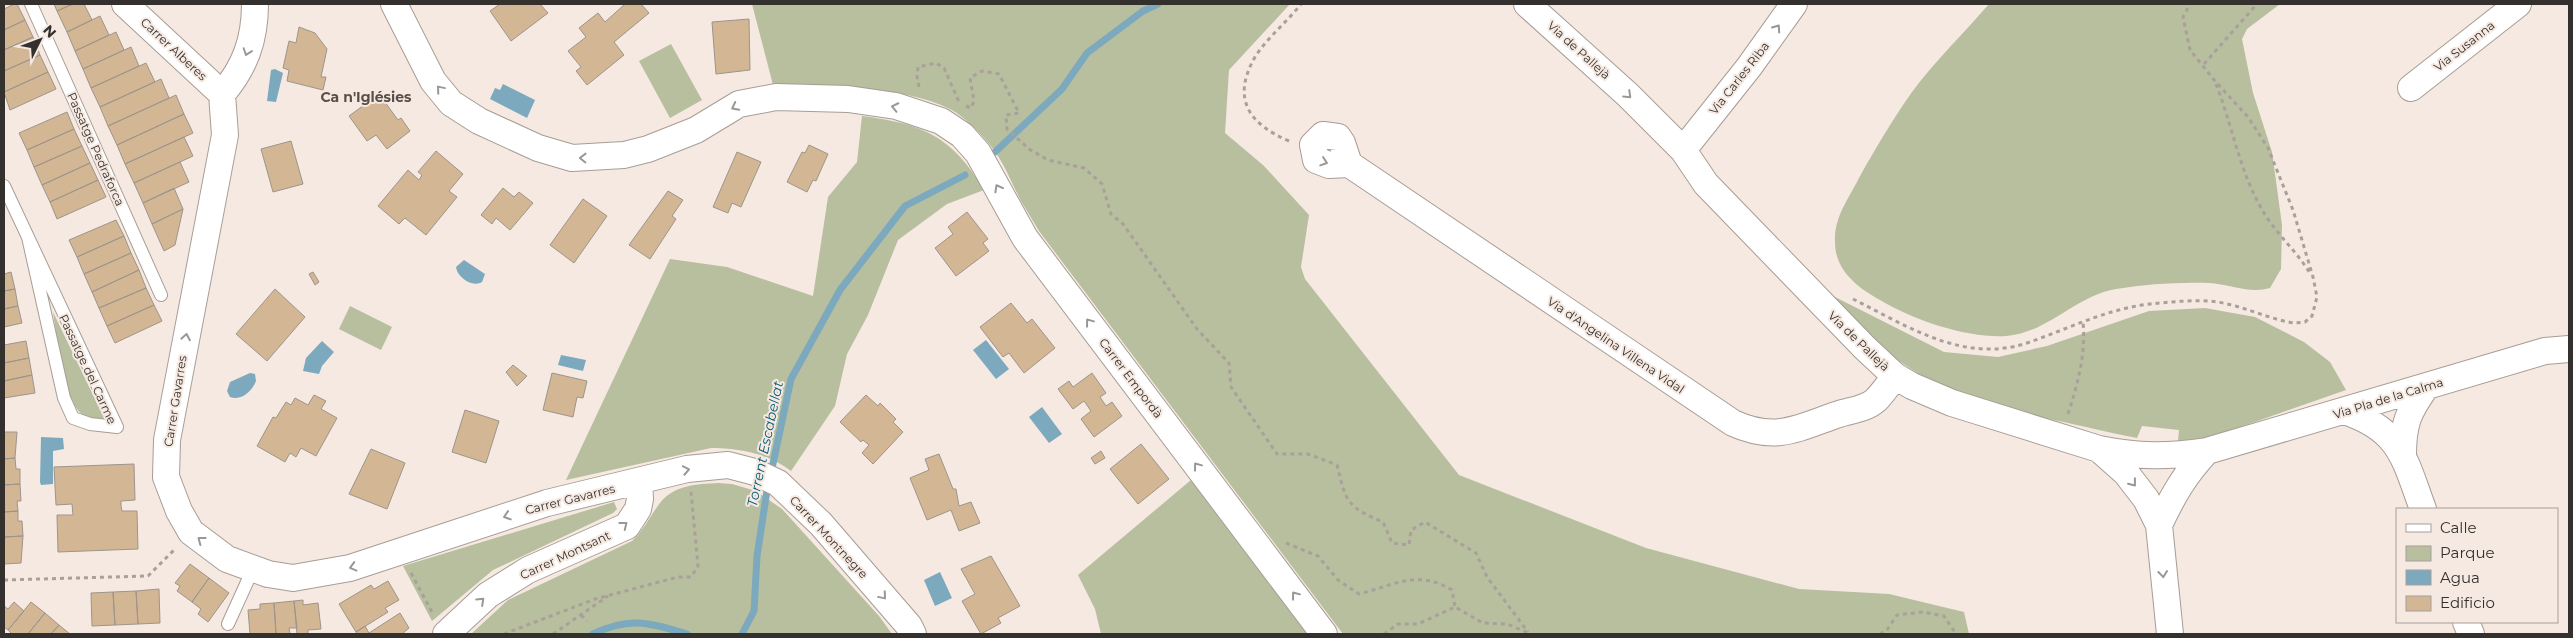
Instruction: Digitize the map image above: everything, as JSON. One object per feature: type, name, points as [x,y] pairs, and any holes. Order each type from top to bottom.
[{"type":"street","name":"Carrer Alberes","points":[[125,4],[222,94]]},
{"type":"street","points":[[222,94],[238,76],[249,49],[255,20],[255,4]]},
{"type":"street","name":"Carrer Empordà","points":[[394,4],[433,82],[451,103],[479,121],[538,148],[572,158],[624,155],[648,149],[696,130],[739,104],[776,96],[848,99],[896,106],[933,118],[962,135],[978,153],[1025,238],[1324,634]]},
{"type":"street","name":"Via de Pallejà","points":[[1527,4],[1628,95],[1683,150],[1706,184],[1865,348],[1895,376],[1912,386],[1952,403],[2099,449],[2131,480],[2146,499],[2159,525],[2170,634]]},
{"type":"street","name":"Via Carles Riba","points":[[1683,150],[1749,68],[1794,4]]},
{"type":"street","name":"Via Susanna","points":[[2411,88],[2518,4]]},
{"type":"street","name":"Carrer Gavarres","points":[[222,94],[225,135],[167,440],[166,477],[179,511],[191,532],[227,559],[268,574],[293,578],[350,568],[547,503],[639,482]]},
{"type":"street","name":"Via d'Angelina Villena Vidal","points":[[1313,145],[1323,135],[1338,137],[1349,164],[1724,418],[1745,429],[1759,432],[1786,433],[1861,409],[1875,401],[1895,376]]},
{"type":"street","name":"Via Pla de la Calma","points":[[2099,449],[2137,456],[2174,456],[2207,452],[2545,351],[2569,349]]},
{"type":"street","points":[[2402,455],[2403,428],[2412,406],[2426,387]]},
{"type":"street","points":[[2344,411],[2365,418],[2380,427],[2391,437],[2402,455],[2423,508]]},
{"type":"street","name":"Via Pla de la Calma","points":[[2159,525],[2176,490],[2189,470],[2207,452]]},
{"type":"street","name":"Carrer Montnegre","points":[[639,482],[677,472],[728,465],[755,472],[778,483],[821,524],[902,618],[912,634]]},
{"type":"street","name":"Carrer Montsant","points":[[441,626],[528,570],[627,526],[638,509],[640,499],[639,482]]},
{"type":"lane","name":"Passatge Pedraforca","points":[[31,4],[161,295]]},
{"type":"lane","name":"Passatge del Carme","points":[[4,186],[116,427],[90,424],[73,418],[64,398],[28,238]]},
{"type":"lane","points":[[228,624],[253,569]]},
{"type":"path","points":[[1301,4],[1256,57],[1245,82],[1244,98],[1250,115],[1267,131],[1289,141],[1313,145]]},
{"type":"path","points":[[1851,298],[1943,343],[1967,348],[1997,348],[2026,343],[2082,322],[2148,304],[2217,302],[2284,322],[2304,322],[2312,316],[2317,297],[2294,210],[2268,148],[2248,117],[2190,50],[2183,17],[2190,4]]},
{"type":"path","points":[[2204,64],[2256,4]]},
{"type":"path","points":[[933,118],[916,76],[918,67],[936,62],[944,68],[961,105],[971,108],[974,101],[970,78],[982,72],[999,74],[1019,113],[1006,114],[1007,129],[1029,149],[1048,160],[1084,168],[1102,184],[1111,214],[1123,224],[1197,329],[1230,363],[1231,387],[1278,454],[1308,454],[1337,464],[1344,495],[1359,512],[1383,522],[1392,543],[1409,545],[1411,530],[1425,522],[1476,553],[1487,577],[1529,633]]},
{"type":"path","points":[[2215,81],[2241,166],[2259,206],[2273,228],[2300,257],[2313,277]]},
{"type":"path","points":[[2060,437],[2077,387],[2085,344],[2082,322]]},
{"type":"path","points":[[504,634],[574,606],[608,595],[678,577],[691,577],[698,566],[693,494],[677,472]]},
{"type":"path","points":[[4,580],[148,576],[191,532]]},
{"type":"path","points":[[1263,553],[1288,543],[1318,556],[1338,580],[1359,594],[1414,578],[1436,581],[1452,590],[1455,607]]},
{"type":"path","points":[[400,552],[441,626]]},
{"type":"path","points":[[553,634],[599,604],[608,595]]},
{"type":"path","points":[[1455,607],[1483,623],[1507,624],[1529,633]]},
{"type":"path","points":[[1384,634],[1398,624],[1418,624],[1455,607]]},
{"type":"path","points":[[1880,634],[1887,630],[1898,614],[1923,612],[1944,616],[1956,634]]},
{"type":"path","points":[[582,616],[587,621]]},
{"type":"green space","points":[[752,4],[1290,4],[1229,70],[1225,133],[1263,165],[1309,215],[1301,267],[1305,279],[1459,475],[1646,548],[1799,589],[1889,594],[1964,612],[1969,634],[1343,634],[1039,231],[999,158],[981,135],[956,112],[930,101],[909,95],[863,88],[773,85]]},
{"type":"green space","points":[[1989,4],[2280,4],[2247,29],[2242,39],[2253,93],[2272,152],[2282,225],[2281,269],[2270,288],[2255,290],[2209,283],[2185,283],[2116,289],[2087,299],[2035,328],[2006,336],[1991,336],[1960,332],[1914,317],[1878,299],[1852,280],[1845,272],[1836,253],[1835,233],[1839,217],[1878,145],[1912,92]]},
{"type":"green space","points":[[671,44],[702,100],[670,118],[639,61]]},
{"type":"green space","points":[[862,116],[902,123],[934,136],[960,157],[984,190],[947,204],[898,240],[868,315],[847,354],[835,406],[791,471],[773,460],[753,453],[711,448],[566,480],[670,259],[727,267],[813,296],[828,197],[857,162]]},
{"type":"green space","points":[[1833,296],[1944,352],[1998,357],[2047,346],[2149,311],[2205,308],[2255,317],[2304,342],[2330,362],[2346,390],[2212,437],[2178,441],[2179,430],[2142,426],[2137,438],[2032,415],[1947,388],[1921,375],[1889,353],[1864,330]]},
{"type":"green space","points":[[350,306],[392,327],[381,350],[339,329]]},
{"type":"green space","points":[[53,312],[105,420],[83,415],[76,408],[70,396],[62,367]]},
{"type":"green space","points":[[1191,480],[1308,634],[1101,634],[1095,609],[1078,575]]},
{"type":"green space","points":[[732,484],[756,491],[782,509],[879,616],[892,634],[471,634],[508,600],[632,541],[660,503],[672,492],[694,485]]},
{"type":"green space","points":[[614,502],[617,509],[613,513],[493,570],[432,621],[403,566]]},
{"type":"water","points":[[275,69],[283,73],[276,102],[267,101],[271,70]]},
{"type":"water","points":[[503,84],[535,100],[527,118],[490,99],[495,88],[500,90]]},
{"type":"water","points":[[464,260],[485,274],[482,282],[474,284],[462,278],[456,267]]},
{"type":"water","points":[[986,340],[1009,369],[996,379],[973,350]]},
{"type":"water","points":[[322,341],[334,352],[322,366],[319,374],[303,371],[306,358]]},
{"type":"water","points":[[561,355],[586,360],[583,371],[558,365]]},
{"type":"water","points":[[250,373],[255,374],[256,381],[252,388],[239,398],[230,397],[227,391],[230,382]]},
{"type":"water","points":[[1042,407],[1062,434],[1049,443],[1029,417]]},
{"type":"water","points":[[41,437],[63,438],[64,449],[53,451],[53,484],[41,485],[40,482]]},
{"type":"water","points":[[940,572],[952,598],[935,606],[924,580]]},
{"type":"building","points":[[17,4],[25,20],[4,30],[4,9]]},
{"type":"building","points":[[54,4],[73,4],[57,11]]},
{"type":"building","points":[[73,4],[84,4],[92,20],[67,32],[57,11]]},
{"type":"building","points":[[500,4],[540,4],[548,13],[511,41],[490,11]]},
{"type":"building","points":[[625,4],[641,4],[649,13],[614,42],[624,55],[587,85],[576,71],[581,67],[568,51],[586,37],[579,28],[598,13],[605,22]]},
{"type":"building","points":[[100,16],[109,35],[75,51],[67,32]]},
{"type":"building","points":[[749,19],[750,70],[716,74],[712,22]]},
{"type":"building","points":[[25,20],[33,37],[4,50],[4,30]]},
{"type":"building","points":[[299,27],[315,33],[327,49],[321,77],[326,77],[323,90],[287,81],[289,70],[283,68],[289,41],[296,43]]},
{"type":"building","points":[[116,32],[124,50],[83,69],[75,51]]},
{"type":"building","points":[[33,37],[40,55],[4,71],[4,50]]},
{"type":"building","points":[[131,47],[139,66],[91,88],[83,69]]},
{"type":"building","points":[[40,55],[48,72],[4,92],[4,71]]},
{"type":"building","points":[[146,63],[155,82],[100,107],[91,88]]},
{"type":"building","points":[[48,72],[56,89],[10,110],[4,92]]},
{"type":"building","points":[[161,79],[169,98],[108,126],[100,107]]},
{"type":"building","points":[[379,94],[398,120],[401,118],[410,131],[387,149],[376,135],[367,141],[349,116]]},
{"type":"building","points":[[176,95],[184,114],[117,145],[108,126]]},
{"type":"building","points":[[67,112],[74,129],[27,150],[19,133]]},
{"type":"building","points":[[184,114],[193,133],[125,164],[117,145]]},
{"type":"building","points":[[74,129],[82,146],[34,167],[27,150]]},
{"type":"building","points":[[184,137],[193,156],[134,183],[125,164]]},
{"type":"building","points":[[291,141],[303,184],[273,192],[261,149]]},
{"type":"building","points":[[809,145],[828,154],[816,181],[813,180],[807,192],[787,182],[802,152],[805,153]]},
{"type":"building","points":[[82,146],[90,163],[42,185],[34,167]]},
{"type":"building","points":[[436,151],[463,174],[449,191],[457,197],[426,235],[405,218],[399,224],[378,206],[408,170],[419,180],[422,175],[418,172]]},
{"type":"building","points":[[737,152],[761,162],[741,207],[732,203],[728,213],[713,207]]},
{"type":"building","points":[[180,162],[189,182],[143,203],[134,183]]},
{"type":"building","points":[[90,163],[98,180],[50,202],[42,185]]},
{"type":"building","points":[[98,180],[106,197],[57,219],[50,202]]},
{"type":"building","points":[[174,188],[183,209],[152,224],[143,203]]},
{"type":"building","points":[[503,188],[514,197],[519,192],[533,203],[510,230],[496,218],[492,224],[481,215]]},
{"type":"building","points":[[668,191],[683,200],[672,216],[676,219],[650,259],[629,245]]},
{"type":"building","points":[[583,199],[607,216],[574,263],[550,245]]},
{"type":"building","points":[[183,209],[175,245],[164,251],[152,224]]},
{"type":"building","points":[[967,212],[988,239],[983,243],[989,251],[956,276],[935,248],[953,234],[948,227]]},
{"type":"building","points":[[116,220],[124,236],[77,257],[69,240]]},
{"type":"building","points":[[124,236],[131,253],[84,274],[77,257]]},
{"type":"building","points":[[131,253],[139,270],[92,292],[84,274]]},
{"type":"building","points":[[139,270],[146,288],[99,308],[92,292]]},
{"type":"building","points":[[11,272],[15,289],[4,291],[4,274]]},
{"type":"building","points":[[313,272],[319,282],[315,285],[309,274]]},
{"type":"building","points":[[146,288],[154,305],[107,326],[99,308]]},
{"type":"building","points":[[15,289],[18,306],[4,309],[4,291]]},
{"type":"building","points":[[275,289],[305,317],[267,361],[236,334]]},
{"type":"building","points":[[1011,303],[1027,323],[1032,319],[1055,348],[1024,373],[1009,353],[1003,357],[980,327]]},
{"type":"building","points":[[154,305],[162,321],[115,343],[107,326]]},
{"type":"building","points":[[18,306],[22,323],[4,327],[4,309]]},
{"type":"building","points":[[26,341],[29,358],[4,363],[4,345]]},
{"type":"building","points":[[29,358],[32,375],[4,381],[4,363]]},
{"type":"building","points":[[513,365],[527,376],[517,386],[506,372]]},
{"type":"building","points":[[552,373],[587,381],[583,398],[577,397],[573,417],[543,410]]},
{"type":"building","points":[[1092,373],[1106,393],[1100,397],[1106,406],[1112,402],[1122,416],[1094,437],[1081,419],[1091,411],[1084,401],[1073,409],[1058,389],[1069,381],[1073,387]]},
{"type":"building","points":[[32,375],[35,393],[4,398],[4,381]]},
{"type":"building","points":[[314,395],[326,401],[321,409],[337,418],[316,456],[301,448],[296,457],[290,453],[285,462],[257,446],[273,417],[276,418],[286,402],[291,405],[295,398],[308,405]]},
{"type":"building","points":[[866,395],[878,406],[880,403],[896,419],[893,422],[903,432],[873,464],[862,453],[869,445],[863,440],[861,442],[840,422]]},
{"type":"building","points":[[465,410],[499,421],[486,463],[452,452]]},
{"type":"building","points":[[4,432],[17,432],[15,458],[4,459]]},
{"type":"building","points":[[1141,444],[1169,479],[1138,504],[1110,469]]},
{"type":"building","points":[[371,449],[405,463],[387,509],[349,494]]},
{"type":"building","points":[[1101,451],[1105,458],[1095,464],[1091,458]]},
{"type":"building","points":[[939,454],[953,489],[956,489],[959,506],[971,502],[980,523],[959,531],[951,510],[927,520],[910,478],[929,470],[925,459]]},
{"type":"building","points":[[15,458],[16,469],[20,469],[20,484],[4,485],[4,459]]},
{"type":"building","points":[[134,464],[135,500],[121,501],[121,506],[122,511],[137,511],[138,549],[58,552],[57,515],[73,515],[72,504],[56,505],[54,467]]},
{"type":"building","points":[[20,484],[21,501],[17,501],[18,511],[4,512],[4,485]]},
{"type":"building","points":[[18,511],[18,521],[22,521],[23,536],[4,537],[4,512]]},
{"type":"building","points":[[23,536],[21,563],[4,564],[4,537]]},
{"type":"building","points":[[991,556],[1020,606],[998,618],[1001,623],[981,634],[962,601],[975,594],[961,569]]},
{"type":"building","points":[[190,564],[209,578],[192,602],[177,591],[180,586],[175,583]]},
{"type":"building","points":[[209,578],[229,593],[208,622],[198,614],[201,609],[192,602]]},
{"type":"building","points":[[388,581],[399,600],[385,608],[388,612],[356,632],[339,604],[371,585],[374,589]]},
{"type":"building","points":[[159,589],[160,623],[138,624],[136,591]]},
{"type":"building","points":[[136,591],[138,624],[115,625],[113,592]]},
{"type":"building","points":[[113,592],[115,625],[92,626],[91,593]]},
{"type":"building","points":[[303,600],[303,605],[318,603],[321,629],[308,630],[308,634],[297,634],[294,601]]},
{"type":"building","points":[[294,601],[297,628],[289,628],[290,634],[276,634],[274,603]]},
{"type":"building","points":[[14,602],[24,611],[8,630],[4,627],[4,606],[8,609]]},
{"type":"building","points":[[31,602],[45,613],[28,634],[12,634],[8,630]]},
{"type":"building","points":[[274,603],[276,634],[250,634],[248,610],[260,609],[260,604]]},
{"type":"building","points":[[45,613],[59,625],[51,634],[28,634]]},
{"type":"building","points":[[400,613],[409,628],[402,634],[357,634],[356,632],[365,626],[369,633]]},
{"type":"building","points":[[59,625],[70,634],[51,634]]},
{"type":"waterway","name":"Torrent Escabellat","points":[[995,152],[1062,89],[1087,53],[1143,11],[1158,4]]},
{"type":"waterway","name":"Torrent Escabellat","points":[[771,473],[791,379],[840,290],[905,206],[965,175]]},
{"type":"waterway","name":"Torrent Escabellat","points":[[742,634],[754,611],[757,556],[768,484]]},
{"type":"waterway","points":[[593,634],[606,628],[629,623],[651,624],[687,634]]},
{"type":"district","name":"Ca n'Iglésies","points":[[366,97]]}]
